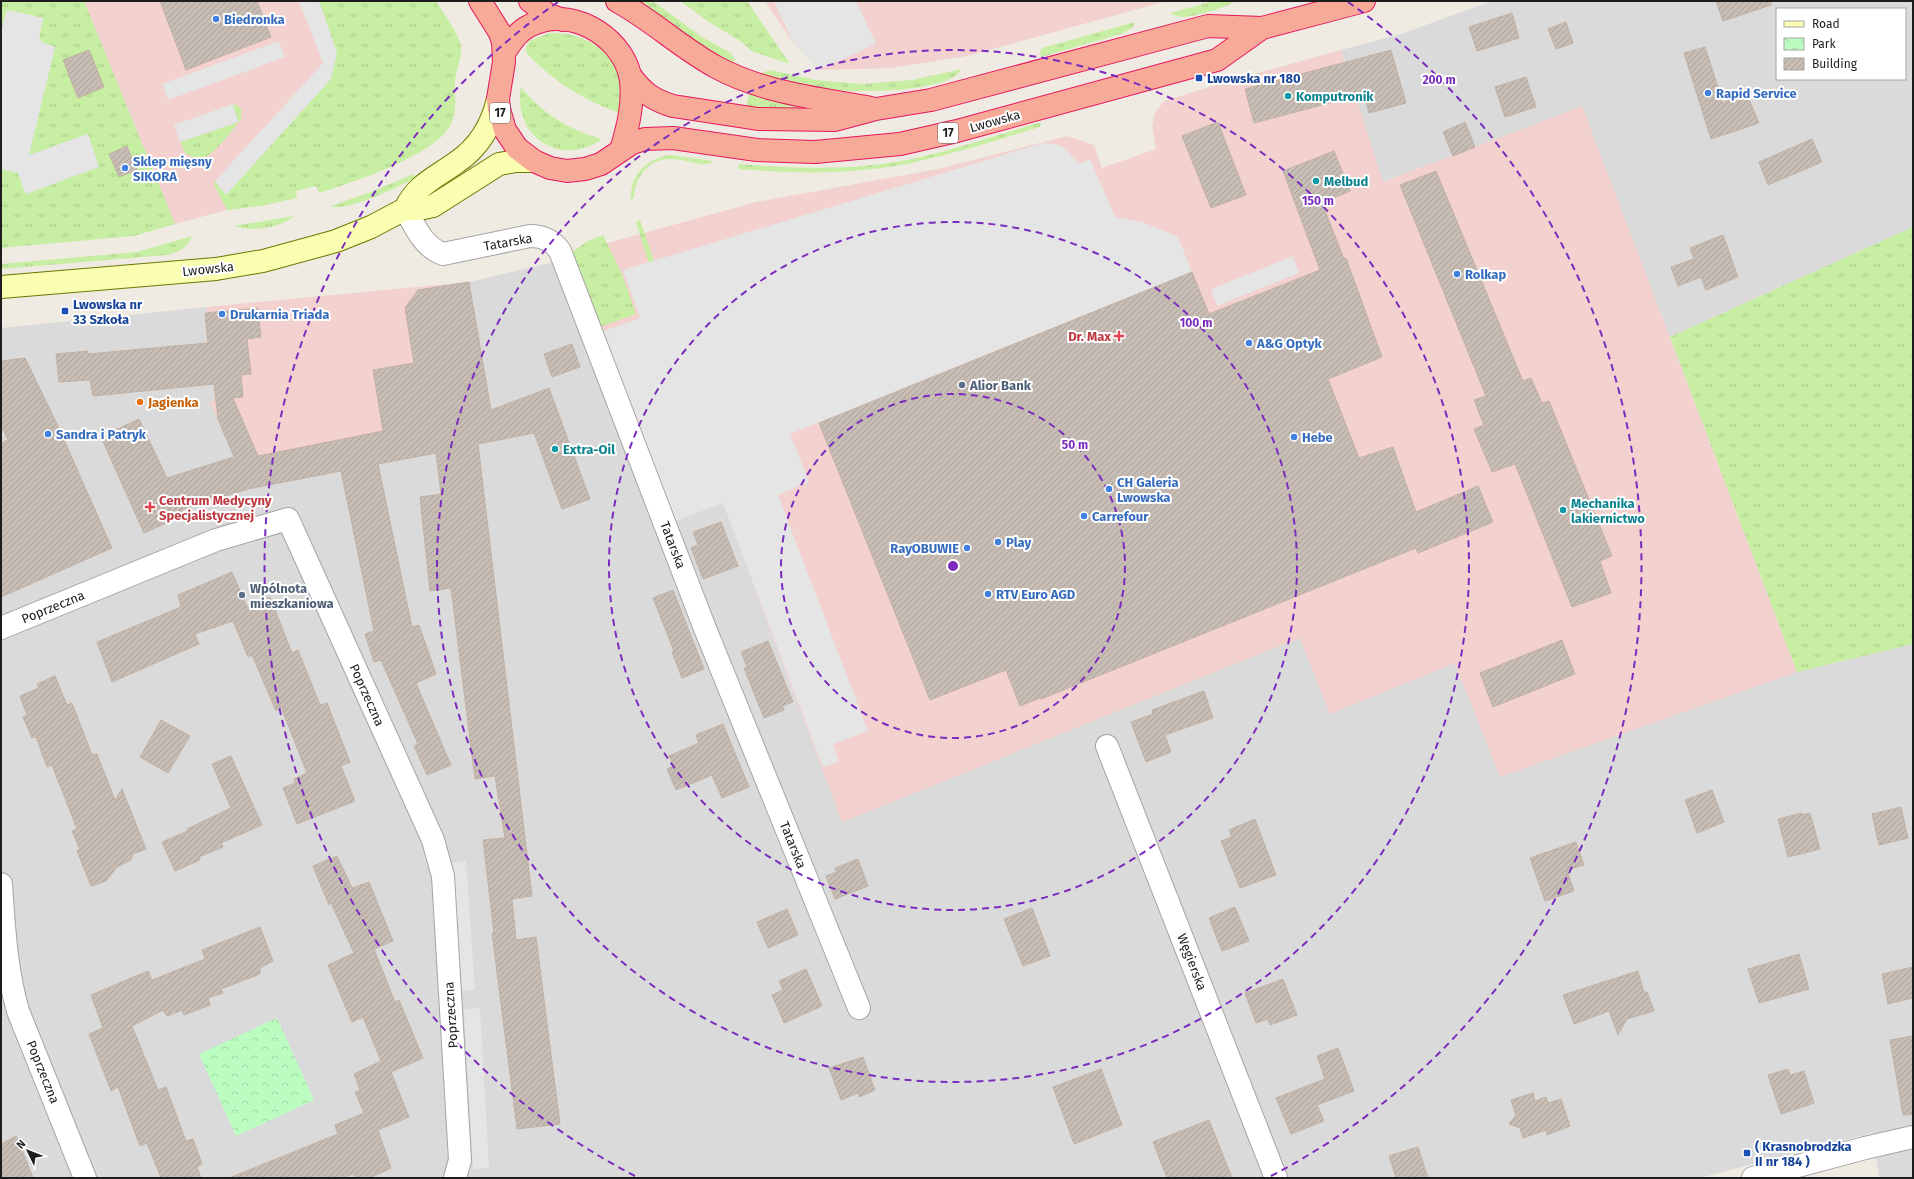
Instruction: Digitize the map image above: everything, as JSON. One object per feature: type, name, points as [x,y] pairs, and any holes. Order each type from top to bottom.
[{"type":"highway","name":"17","points":[[480,1],[500,33],[504,53],[498,98],[499,109],[505,130],[517,148],[534,161],[554,169],[576,171],[601,164],[621,150],[626,135],[630,110],[631,87],[630,75],[621,54],[605,36],[585,24],[563,20],[547,14],[530,1]]},
{"type":"highway","points":[[617,1],[694,54],[741,78],[786,93],[876,109]]},
{"type":"highway","name":"Lwowska","points":[[630,75],[647,95],[659,102],[733,116],[784,121],[835,120],[876,109],[931,100],[1208,26],[1262,28],[1364,1]]},
{"type":"highway","name":"17","points":[[504,53],[519,33],[528,26],[540,22],[563,20]]},
{"type":"highway","name":"Lwowska","points":[[621,150],[645,139],[673,138],[757,150],[786,151],[844,151],[900,144],[957,131],[1217,60],[1262,28]]},
{"type":"main road","points":[[405,209],[411,197],[421,185],[458,162],[477,145],[490,123],[498,98]]},
{"type":"main road","name":"Lwowska","points":[[1,287],[216,269],[263,261],[336,241],[371,227],[405,209],[419,209],[433,206],[500,164],[516,161],[534,161]]},
{"type":"street","name":"Tatarska","points":[[405,209],[426,243],[433,250],[443,254],[530,236],[539,236],[547,239],[555,244],[560,251],[704,626],[859,1008]]},
{"type":"street","name":"Poprzeczna","points":[[1,628],[216,540],[288,519],[433,840],[443,876],[460,1160],[455,1178]]},
{"type":"street","name":"Węgierska","points":[[1107,746],[1276,1178]]},
{"type":"street","name":"Poprzeczna","points":[[1,884],[4,965],[18,1012],[85,1178]]},
{"type":"street","points":[[1753,1178],[1865,1148],[1913,1137]]},
{"type":"shaded area","points":[[85,1],[319,1],[337,53],[214,185],[227,210],[175,224]]},
{"type":"shaded area","points":[[299,1],[319,1],[337,53],[331,79],[226,195],[215,181],[323,63]]},
{"type":"shaded area","points":[[765,1],[1167,1],[967,56],[891,68],[819,70],[792,41]]},
{"type":"shaded area","points":[[774,1],[856,1],[876,44],[819,70],[792,41]]},
{"type":"shaded area","points":[[1492,1],[1913,1],[1913,227],[1670,337],[1582,107],[1382,182],[1341,50],[1401,34]]},
{"type":"shaded area","points":[[7,10],[43,18],[39,37],[43,43],[55,47],[29,155],[88,134],[99,167],[26,194],[18,173],[1,169],[1,33]]},
{"type":"shaded area","points":[[279,41],[285,57],[168,100],[162,84]]},
{"type":"shaded area","points":[[1341,50],[1383,182],[1582,106],[1797,672],[1500,777],[1455,663],[1330,714],[1300,638],[842,822],[723,503],[678,520],[604,331],[575,252],[756,202],[938,169],[1067,136],[1094,145],[1102,168],[1156,149],[1152,126],[1155,113],[1164,101],[1229,81]]},
{"type":"shaded area","points":[[233,104],[238,122],[180,142],[174,125]]},
{"type":"shaded area","points":[[1043,143],[1056,144],[1063,147],[1079,164],[1090,159],[1115,217],[1142,222],[1178,237],[1192,272],[790,434],[809,482],[778,495],[868,731],[833,744],[839,762],[823,767],[723,503],[678,520],[604,331],[640,318],[623,270]]},
{"type":"shaded area","points":[[1293,256],[1299,273],[1217,306],[1211,289]]},
{"type":"shaded area","points":[[554,262],[657,528],[723,502],[842,822],[1300,638],[1330,714],[1455,663],[1500,777],[1797,672],[1913,644],[1913,1178],[1876,1178],[1879,1177],[1872,1133],[1700,1178],[1,1178],[1,328],[206,307],[215,400],[211,402],[248,489],[493,421],[469,282]]},
{"type":"shaded area","points":[[469,282],[493,420],[509,417],[515,437],[249,489],[210,402],[215,400],[206,307]]},
{"type":"shaded area","points":[[466,861],[475,990],[459,991],[450,863]]},
{"type":"shaded area","points":[[480,1008],[489,1168],[473,1169],[464,1009]]},
{"type":"green space","points":[[1,1],[85,1],[175,224],[134,236],[1,248],[1,169],[18,173],[25,193],[88,134],[28,156],[55,47],[43,43],[39,37],[43,18],[7,10],[1,33]]},
{"type":"green space","points":[[319,1],[436,1],[454,29],[461,46],[461,55],[455,82],[454,114],[451,124],[443,135],[412,157],[371,175],[319,193],[316,186],[296,191],[297,198],[261,206],[227,210],[214,185],[215,181],[226,194],[337,53]]},
{"type":"green space","points":[[639,1],[653,1],[702,37],[731,53],[735,60],[733,63],[698,43]]},
{"type":"green space","points":[[680,1],[747,1],[790,64],[751,51],[742,42],[709,22]]},
{"type":"green space","points":[[1214,1],[1235,1],[1231,4],[1209,12],[1187,17],[1180,17],[1170,13]]},
{"type":"green space","points":[[1135,22],[1133,27],[1124,33],[1041,57],[1040,52],[1042,48]]},
{"type":"green space","points":[[549,33],[563,33],[576,36],[599,48],[608,57],[615,67],[620,80],[621,96],[619,113],[592,102],[568,88],[535,62],[525,51],[529,41]]},
{"type":"green space","points":[[962,69],[952,77],[936,84],[916,88],[869,91],[828,90],[814,88],[793,84],[758,74],[770,70],[816,80],[863,84],[912,80]]},
{"type":"green space","points":[[521,87],[547,113],[578,131],[602,139],[586,147],[571,150],[556,149],[543,143],[532,133],[524,120],[520,105]]},
{"type":"green space","points":[[749,93],[803,109],[746,108]]},
{"type":"green space","points":[[233,104],[237,105],[241,109],[241,119],[218,147],[208,156],[203,158],[194,157],[185,153],[180,142],[238,122]]},
{"type":"green space","points":[[1041,122],[1040,127],[950,154],[897,166],[829,172],[784,172],[738,169],[739,164],[830,168],[898,162],[981,141]]},
{"type":"green space","points":[[670,155],[714,161],[708,164],[700,164],[672,159],[662,160],[652,164],[639,178],[635,187],[634,198],[631,199],[633,183],[641,170],[654,160]]},
{"type":"green space","points":[[414,174],[416,178],[374,197],[349,205],[339,207],[331,206],[373,191]]},
{"type":"green space","points":[[294,216],[282,223],[265,228],[248,229],[234,226]]},
{"type":"green space","points":[[640,220],[656,267],[653,277],[636,222]]},
{"type":"green space","points":[[1913,227],[1913,644],[1797,672],[1670,337]]},
{"type":"green space","points":[[603,235],[622,274],[636,314],[597,328],[571,253],[588,241]]},
{"type":"green space","points":[[192,236],[183,248],[167,255],[1,269],[1,264],[137,252]]},
{"type":"green space","points":[[277,1018],[314,1100],[236,1136],[199,1054]]},
{"type":"building","name":"Biedronka","points":[[160,1],[257,1],[271,37],[186,70]]},
{"type":"building","points":[[1716,1],[1771,1],[1771,5],[1723,21]]},
{"type":"building","points":[[1512,13],[1519,38],[1477,51],[1469,27]]},
{"type":"building","points":[[1566,22],[1573,43],[1556,49],[1548,29]]},
{"type":"building","name":"Rapid Service","points":[[1705,47],[1723,103],[1746,92],[1759,123],[1711,139],[1684,53]]},
{"type":"building","points":[[89,50],[104,87],[78,98],[63,60]]},
{"type":"building","points":[[1391,50],[1406,103],[1369,113],[1364,94],[1254,123],[1245,89]]},
{"type":"building","points":[[1526,77],[1536,107],[1505,117],[1495,87]]},
{"type":"building","points":[[1218,122],[1246,195],[1211,208],[1182,136]]},
{"type":"building","points":[[1465,122],[1475,147],[1453,156],[1443,132]]},
{"type":"building","points":[[1812,139],[1822,162],[1768,185],[1759,162]]},
{"type":"building","points":[[127,146],[137,170],[119,177],[109,154]]},
{"type":"building","name":"CH Galeria Lwowska","points":[[1334,151],[1350,191],[1322,203],[1344,259],[1346,258],[1382,357],[1328,379],[1359,458],[1393,447],[1416,512],[1478,486],[1493,522],[1418,553],[1416,548],[1041,699],[1040,698],[1020,706],[1006,670],[930,700],[819,423],[1192,272],[1209,314],[1320,270],[1283,171]]},
{"type":"building","points":[[1436,171],[1523,381],[1531,378],[1542,403],[1549,401],[1612,556],[1600,561],[1611,593],[1572,607],[1515,464],[1492,472],[1474,429],[1484,425],[1474,400],[1486,396],[1400,185]]},
{"type":"building","points":[[1723,235],[1738,277],[1706,290],[1701,277],[1678,286],[1671,267],[1694,259],[1690,248]]},
{"type":"building","points":[[469,282],[491,410],[549,388],[590,499],[562,509],[534,433],[478,444],[532,896],[512,899],[516,940],[536,937],[560,1124],[517,1129],[492,933],[494,933],[483,840],[505,838],[495,776],[475,779],[451,588],[430,591],[420,497],[441,494],[436,453],[378,464],[412,627],[419,625],[436,674],[416,683],[451,765],[427,775],[414,746],[418,744],[381,660],[374,662],[365,634],[374,631],[341,471],[248,489],[181,510],[184,515],[144,533],[101,437],[139,419],[167,478],[234,457],[218,419],[214,384],[93,396],[90,380],[59,382],[56,354],[88,351],[88,354],[208,343],[205,313],[258,308],[261,337],[247,339],[251,374],[241,375],[243,397],[233,398],[258,456],[383,431],[373,370],[414,363],[405,308],[418,290]]},
{"type":"building","points":[[572,344],[580,367],[552,377],[544,354]]},
{"type":"building","points":[[25,358],[57,424],[112,548],[1,597],[1,443],[8,440],[1,425],[1,361]]},
{"type":"building","points":[[721,522],[738,566],[703,579],[691,548],[698,545],[693,532]]},
{"type":"building","points":[[232,572],[247,607],[270,597],[292,653],[298,650],[320,705],[327,703],[350,762],[341,766],[355,801],[297,824],[283,788],[295,783],[294,779],[307,773],[281,707],[276,711],[252,655],[248,657],[233,621],[195,634],[199,644],[112,682],[97,642],[181,607],[178,595]]},
{"type":"building","points":[[673,590],[704,669],[682,678],[672,652],[674,651],[653,598]]},
{"type":"building","points":[[1562,640],[1575,674],[1493,707],[1480,673]]},
{"type":"building","points":[[768,641],[793,702],[782,706],[784,710],[764,718],[744,668],[747,667],[741,652]]},
{"type":"building","points":[[55,676],[67,705],[72,703],[92,755],[97,754],[115,800],[122,789],[146,849],[133,854],[131,860],[117,867],[106,881],[91,886],[77,851],[80,850],[72,831],[77,829],[52,765],[47,767],[36,737],[32,738],[23,717],[27,715],[20,696],[39,688],[37,684]]},
{"type":"building","points":[[1204,691],[1213,718],[1165,735],[1171,752],[1146,762],[1131,722],[1153,714],[1152,710]]},
{"type":"building","points":[[161,720],[190,736],[168,773],[140,757]]},
{"type":"building","points":[[723,724],[749,787],[722,798],[712,775],[676,790],[667,769],[674,766],[669,756],[699,743],[696,735]]},
{"type":"building","points":[[231,756],[262,825],[221,843],[223,847],[199,857],[200,860],[175,871],[162,842],[188,831],[187,829],[231,808],[212,764]]},
{"type":"building","points":[[1712,790],[1724,822],[1697,833],[1685,800]]},
{"type":"building","points":[[1901,807],[1908,838],[1879,845],[1872,814]]},
{"type":"building","points":[[1802,813],[1803,815],[1810,813],[1820,849],[1788,857],[1778,819]]},
{"type":"building","points":[[1255,819],[1276,875],[1240,888],[1221,841],[1232,837],[1229,830]]},
{"type":"building","points":[[1576,842],[1584,865],[1567,870],[1574,891],[1545,901],[1530,858]]},
{"type":"building","points":[[337,856],[352,888],[369,882],[393,941],[374,949],[395,1002],[399,1000],[423,1058],[391,1072],[409,1117],[378,1130],[391,1168],[370,1178],[356,1178],[353,1174],[342,1178],[229,1178],[338,1134],[335,1125],[364,1113],[355,1092],[360,1090],[354,1074],[381,1061],[363,1017],[352,1022],[328,965],[354,953],[331,903],[329,905],[313,866]]},
{"type":"building","points":[[858,859],[868,886],[835,899],[826,876],[837,872],[835,868]]},
{"type":"building","points":[[1235,907],[1249,941],[1222,951],[1209,918]]},
{"type":"building","points":[[1032,908],[1050,956],[1023,966],[1004,919]]},
{"type":"building","points":[[787,909],[798,935],[768,948],[757,922]]},
{"type":"building","points":[[260,927],[273,961],[260,968],[260,974],[221,989],[223,993],[208,998],[210,1005],[184,1015],[182,1010],[167,1016],[163,1010],[132,1026],[158,1090],[166,1087],[186,1141],[193,1139],[202,1164],[197,1167],[201,1178],[161,1178],[147,1143],[140,1146],[118,1087],[111,1091],[89,1034],[103,1028],[91,995],[148,971],[152,980],[205,959],[202,950]]},
{"type":"building","points":[[1799,954],[1809,989],[1759,1003],[1748,969]]},
{"type":"building","points":[[1913,967],[1913,998],[1888,1004],[1882,974]]},
{"type":"building","points":[[806,969],[822,1006],[784,1023],[772,995],[783,990],[779,981]]},
{"type":"building","points":[[1638,971],[1644,992],[1647,992],[1654,1011],[1627,1019],[1618,1035],[1609,1011],[1574,1024],[1563,995]]},
{"type":"building","points":[[1283,979],[1297,1015],[1270,1025],[1268,1019],[1256,1023],[1245,993]]},
{"type":"building","points":[[1913,1036],[1913,1114],[1903,1115],[1890,1040]]},
{"type":"building","points":[[1338,1048],[1354,1091],[1317,1105],[1324,1121],[1291,1134],[1276,1098],[1325,1079],[1317,1056]]},
{"type":"building","points":[[863,1057],[875,1090],[859,1097],[858,1093],[841,1100],[829,1068]]},
{"type":"building","points":[[1101,1069],[1122,1125],[1074,1144],[1053,1087]]},
{"type":"building","points":[[1788,1069],[1790,1075],[1804,1071],[1814,1103],[1781,1114],[1768,1075]]},
{"type":"building","points":[[1533,1093],[1535,1101],[1546,1097],[1548,1103],[1561,1099],[1570,1126],[1547,1135],[1546,1130],[1523,1138],[1520,1128],[1509,1124],[1516,1115],[1511,1100]]},
{"type":"building","points":[[1209,1120],[1232,1178],[1167,1178],[1153,1142]]},
{"type":"building","points":[[16,1136],[33,1178],[1,1178],[1,1144]]},
{"type":"building","points":[[1418,1147],[1428,1178],[1396,1178],[1389,1156]]},
{"type":"place","name":"Biedronka","points":[[216,19]]},
{"type":"place","name":"Lwowska nr 180","points":[[1199,78]]},
{"type":"place","name":"Rapid Service","points":[[1708,93]]},
{"type":"place","name":"Komputronik","points":[[1288,96]]},
{"type":"place","name":"Sklep mięsny SIKORA","points":[[125,168]]},
{"type":"place","name":"Melbud","points":[[1316,181]]},
{"type":"place","name":"Rolkap","points":[[1457,274]]},
{"type":"place","name":"Lwowska nr 33 Szkoła","points":[[65,311]]},
{"type":"place","name":"Drukarnia Triada","points":[[222,314]]},
{"type":"place","name":"Dr. Max","points":[[1119,336]]},
{"type":"place","name":"A&G Optyk","points":[[1249,343]]},
{"type":"place","name":"Alior Bank","points":[[962,385]]},
{"type":"place","name":"Jagienka","points":[[140,402]]},
{"type":"place","name":"Sandra i Patryk","points":[[48,434]]},
{"type":"place","name":"Hebe","points":[[1294,437]]},
{"type":"place","name":"Extra-Oil","points":[[555,449]]},
{"type":"place","name":"CH Galeria Lwowska","points":[[1109,489]]},
{"type":"place","name":"Centrum Medycyny Specjalistycznej","points":[[150,507]]},
{"type":"place","name":"Mechanika lakiernictwo","points":[[1563,510]]},
{"type":"place","name":"Carrefour","points":[[1084,516]]},
{"type":"place","name":"Play","points":[[998,542]]},
{"type":"place","name":"RayOBUWIE","points":[[967,548]]},
{"type":"place","name":"RTV Euro AGD","points":[[988,594]]},
{"type":"place","name":"Wpólnota mieszkaniowa","points":[[242,595]]},
{"type":"place","name":"( Krasnobrodzka II nr 184 )","points":[[1747,1153]]}]
